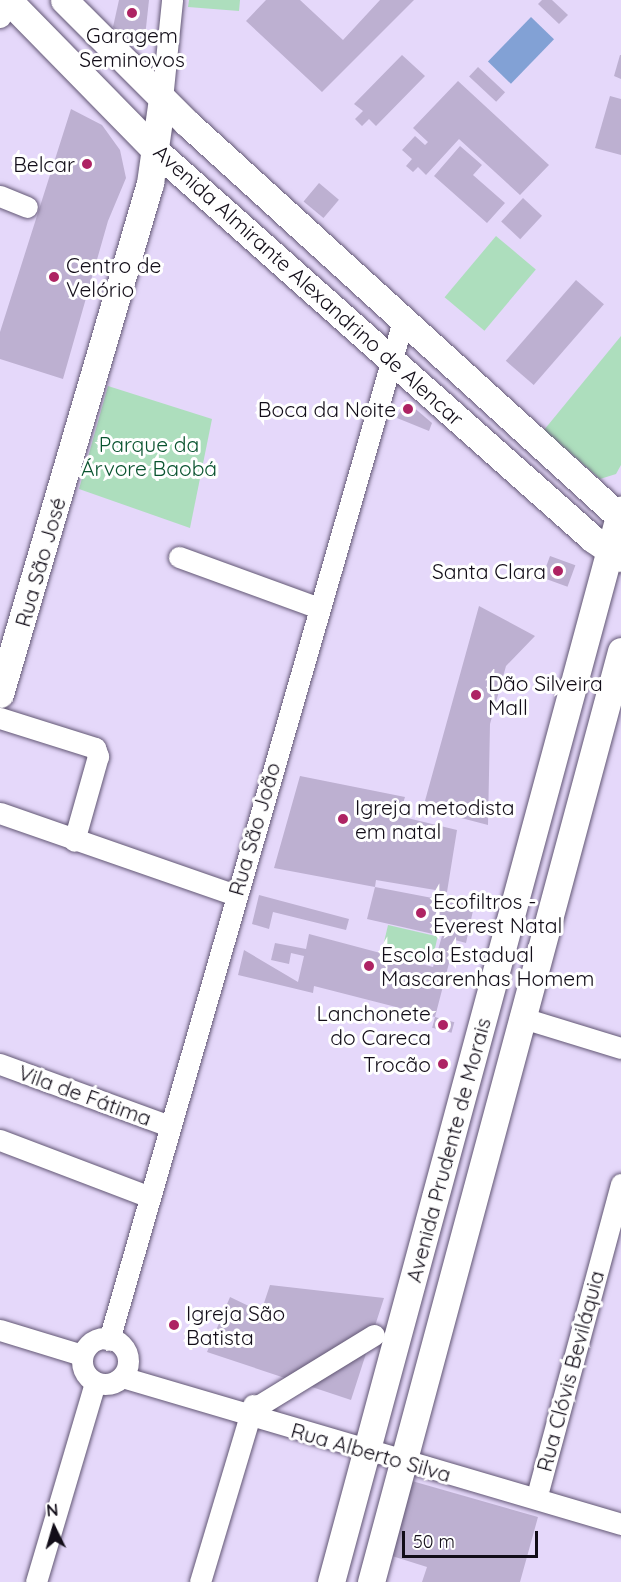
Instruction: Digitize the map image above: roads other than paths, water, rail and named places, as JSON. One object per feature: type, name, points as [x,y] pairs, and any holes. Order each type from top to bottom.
[{"type":"main road","name":"Avenida Almirante Alexandrino de Alencar","points":[[8,0],[156,151],[616,556]]},
{"type":"main road","name":"Avenida Almirante Alexandrino de Alencar","points":[[64,0],[162,99],[403,321],[620,514]]},
{"type":"main road","name":"Rua São José","points":[[0,694],[8,641],[156,151],[162,99]]},
{"type":"main road","points":[[276,256],[300,225]]},
{"type":"main road","name":"Avenida Prudente de Morais","points":[[331,1582],[616,556],[620,514]]},
{"type":"main road","name":"Avenida Prudente de Morais","points":[[372,1582],[520,1017],[621,651]]},
{"type":"street","points":[[0,17],[8,0]]},
{"type":"street","points":[[162,99],[172,0]]},
{"type":"street","points":[[0,196],[27,207]]},
{"type":"street","name":"Rua São João","points":[[110,1340],[235,895],[403,321]]},
{"type":"street","points":[[179,557],[319,608]]},
{"type":"street","points":[[0,717],[95,748],[98,756],[74,841]]},
{"type":"street","points":[[0,813],[74,841],[235,895]]},
{"type":"street","points":[[520,1017],[621,1048]]},
{"type":"street","name":"Vila de Fátima","points":[[0,1064],[169,1126]]},
{"type":"street","points":[[0,1140],[150,1197]]},
{"type":"street","name":"Rua Clóvis Beviláquia","points":[[539,1488],[621,1184]]},
{"type":"street","points":[[0,1330],[82,1355]]},
{"type":"street","points":[[200,1582],[253,1409],[374,1335]]},
{"type":"street","points":[[110,1340],[124,1349],[125,1370],[109,1384],[95,1383],[84,1370],[82,1355],[92,1343],[110,1340]]},
{"type":"street","name":"Rua Alberto Silva","points":[[125,1370],[621,1524]]},
{"type":"street","points":[[36,1582],[95,1383]]},
{"type":"street","name":"Rua Alberto Silva","points":[[404,1457],[539,1488],[621,1510]]},
{"type":"water","points":[[531,17],[554,39],[511,84],[488,62]]},
{"type":"place","name":"Garagem Seminovos","points":[[132,13]]},
{"type":"place","name":"Belcar","points":[[87,164]]},
{"type":"place","name":"Centro de Velório","points":[[54,277]]},
{"type":"place","name":"Boca da Noite","points":[[408,409]]},
{"type":"place","name":"Santa Clara","points":[[558,571]]},
{"type":"place","name":"Dão Silveira Mall","points":[[476,695]]},
{"type":"place","name":"Igreja metodista em natal","points":[[343,819]]},
{"type":"place","name":"Ecofiltros - Everest Natal","points":[[421,913]]},
{"type":"place","name":"Escola Estadual Mascarenhas Homem","points":[[369,966]]},
{"type":"place","name":"Lanchonete do Careca","points":[[443,1025]]},
{"type":"place","name":"Trocão","points":[[443,1064]]},
{"type":"place","name":"Igreja São Batista","points":[[174,1325]]},
{"type":"park label","name":"Parque da Árvore Baobá","points":[[149,456]]}]
